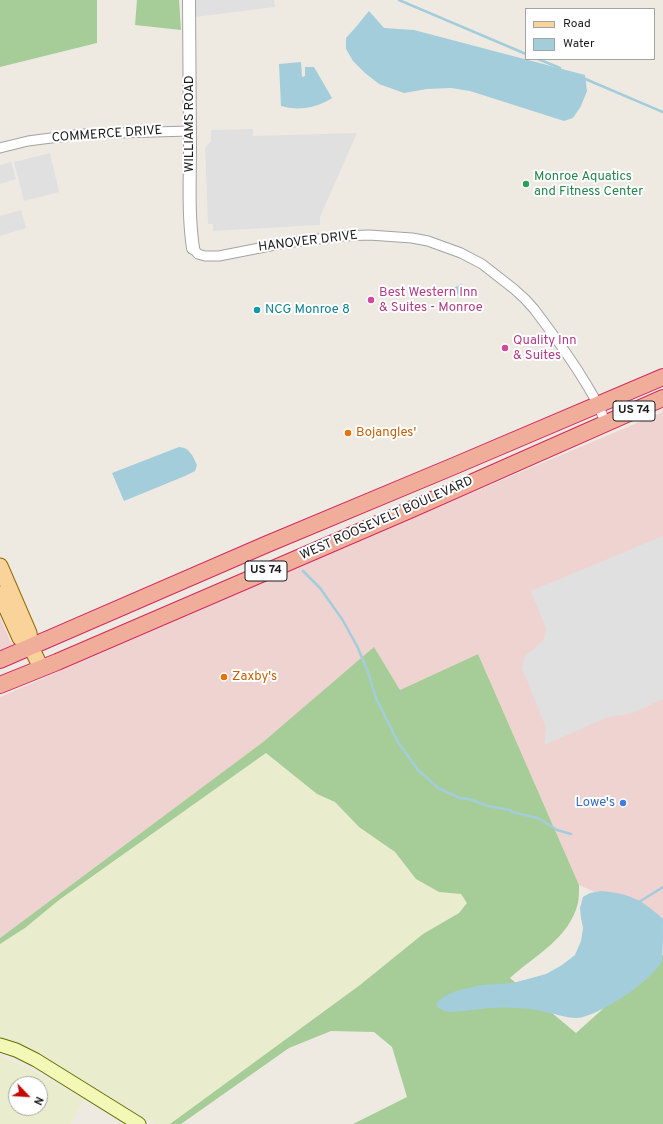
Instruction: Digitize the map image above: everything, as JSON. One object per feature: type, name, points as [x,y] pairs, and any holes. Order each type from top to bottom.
[{"type":"highway","name":"WEST ROOSEVELT BOULEVARD","points":[[0,660],[265,545],[399,490],[663,377]]},
{"type":"highway","name":"WEST ROOSEVELT BOULEVARD","points":[[0,685],[412,509],[663,398]]},
{"type":"highway","points":[[304,554],[344,530],[396,504],[402,498],[399,490]]},
{"type":"main road","points":[[0,566],[29,633],[31,647],[41,668]]},
{"type":"main road","points":[[0,594],[20,638],[31,647]]},
{"type":"main road","points":[[0,1045],[16,1050],[36,1060],[139,1124]]},
{"type":"street","name":"WILLIAMS ROAD","points":[[189,0],[189,197],[193,248]]},
{"type":"street","name":"COMMERCE DRIVE","points":[[0,148],[28,141],[82,134],[190,130]]},
{"type":"street","name":"HANOVER DRIVE","points":[[193,248],[198,254],[205,256],[219,256],[285,243],[344,236],[369,235],[412,238],[428,241],[454,251],[482,264],[525,298],[574,365],[599,405],[605,424]]},
{"type":"shaded area","points":[[194,0],[274,0],[275,7],[195,17]]},
{"type":"shaded area","points":[[253,129],[253,136],[357,133],[320,217],[320,225],[213,231],[213,224],[208,224],[205,148],[211,141],[211,130]]},
{"type":"shaded area","points":[[50,153],[59,192],[24,201],[14,162]]},
{"type":"shaded area","points":[[11,162],[16,179],[0,184],[0,165]]},
{"type":"shaded area","points":[[21,210],[26,228],[0,236],[0,216]]},
{"type":"shaded area","points":[[663,412],[663,923],[579,885],[478,654],[400,690],[374,648],[263,742],[0,938],[0,697],[372,535]]},
{"type":"shaded area","points":[[663,536],[663,699],[630,714],[608,717],[544,745],[546,728],[522,668],[525,656],[543,641],[546,629],[531,591]]},
{"type":"shaded area","points":[[0,617],[12,645],[0,651]]},
{"type":"green space","points":[[0,0],[97,0],[97,43],[0,67]]},
{"type":"green space","points":[[137,0],[179,0],[181,30],[135,25]]},
{"type":"green space","points":[[374,647],[400,690],[478,654],[579,885],[578,903],[574,916],[567,927],[550,945],[510,978],[576,1033],[663,955],[663,1124],[353,1124],[407,1097],[392,1047],[374,1032],[331,1031],[289,1048],[181,1124],[170,1124],[360,985],[423,934],[459,913],[467,903],[461,894],[439,892],[416,879],[395,852],[359,827],[335,802],[317,794],[266,753],[59,900],[25,928],[0,944],[0,938],[263,742]]},
{"type":"green space","points":[[266,753],[317,794],[335,802],[359,827],[395,852],[416,879],[439,892],[461,894],[467,903],[459,913],[423,934],[360,985],[170,1124],[155,1124],[28,1048],[0,1039],[0,944],[25,928],[59,900]]},
{"type":"green space","points":[[0,1056],[42,1076],[8,1076],[8,1116],[48,1116],[48,1079],[84,1099],[71,1124],[0,1124]]},
{"type":"water","points":[[369,11],[384,28],[414,30],[585,75],[587,91],[581,106],[573,118],[564,121],[470,91],[451,88],[427,89],[404,93],[379,84],[353,61],[346,49],[346,38]]},
{"type":"water","points":[[301,62],[302,77],[305,76],[305,67],[314,67],[332,98],[307,108],[287,108],[281,106],[279,64]]},
{"type":"water","points":[[462,284],[465,291],[452,297],[449,290]]},
{"type":"water","points":[[179,447],[188,450],[192,455],[197,465],[195,471],[124,501],[112,473]]},
{"type":"water","points":[[601,891],[627,896],[642,902],[663,919],[662,961],[657,969],[637,987],[611,1005],[586,1016],[577,1018],[524,1008],[498,1008],[450,1012],[444,1011],[436,1006],[438,1001],[456,991],[482,985],[513,983],[546,974],[562,965],[575,955],[581,941],[583,928],[580,908],[583,897],[590,893]]},
{"type":"waterway","points":[[399,0],[525,54]]},
{"type":"waterway","points":[[540,60],[560,68]]},
{"type":"waterway","points":[[583,78],[663,112]]},
{"type":"waterway","points":[[303,571],[320,588],[342,619],[357,646],[368,672],[376,698],[398,742],[418,770],[438,788],[460,798],[469,799],[488,806],[510,810],[512,812],[538,818],[557,830],[571,834]]},
{"type":"waterway","points":[[639,902],[663,887]]},
{"type":"place","name":"Monroe Aquatics and Fitness Center","points":[[526,184]]},
{"type":"place","name":"Best Western Inn & Suites - Monroe","points":[[371,300]]},
{"type":"place","name":"NCG Monroe 8","points":[[257,310]]},
{"type":"place","name":"Quality Inn & Suites","points":[[505,348]]},
{"type":"place","name":"Bojangles'","points":[[348,433]]},
{"type":"place","name":"Zaxby's","points":[[224,677]]},
{"type":"place","name":"Lowe's","points":[[623,803]]}]
